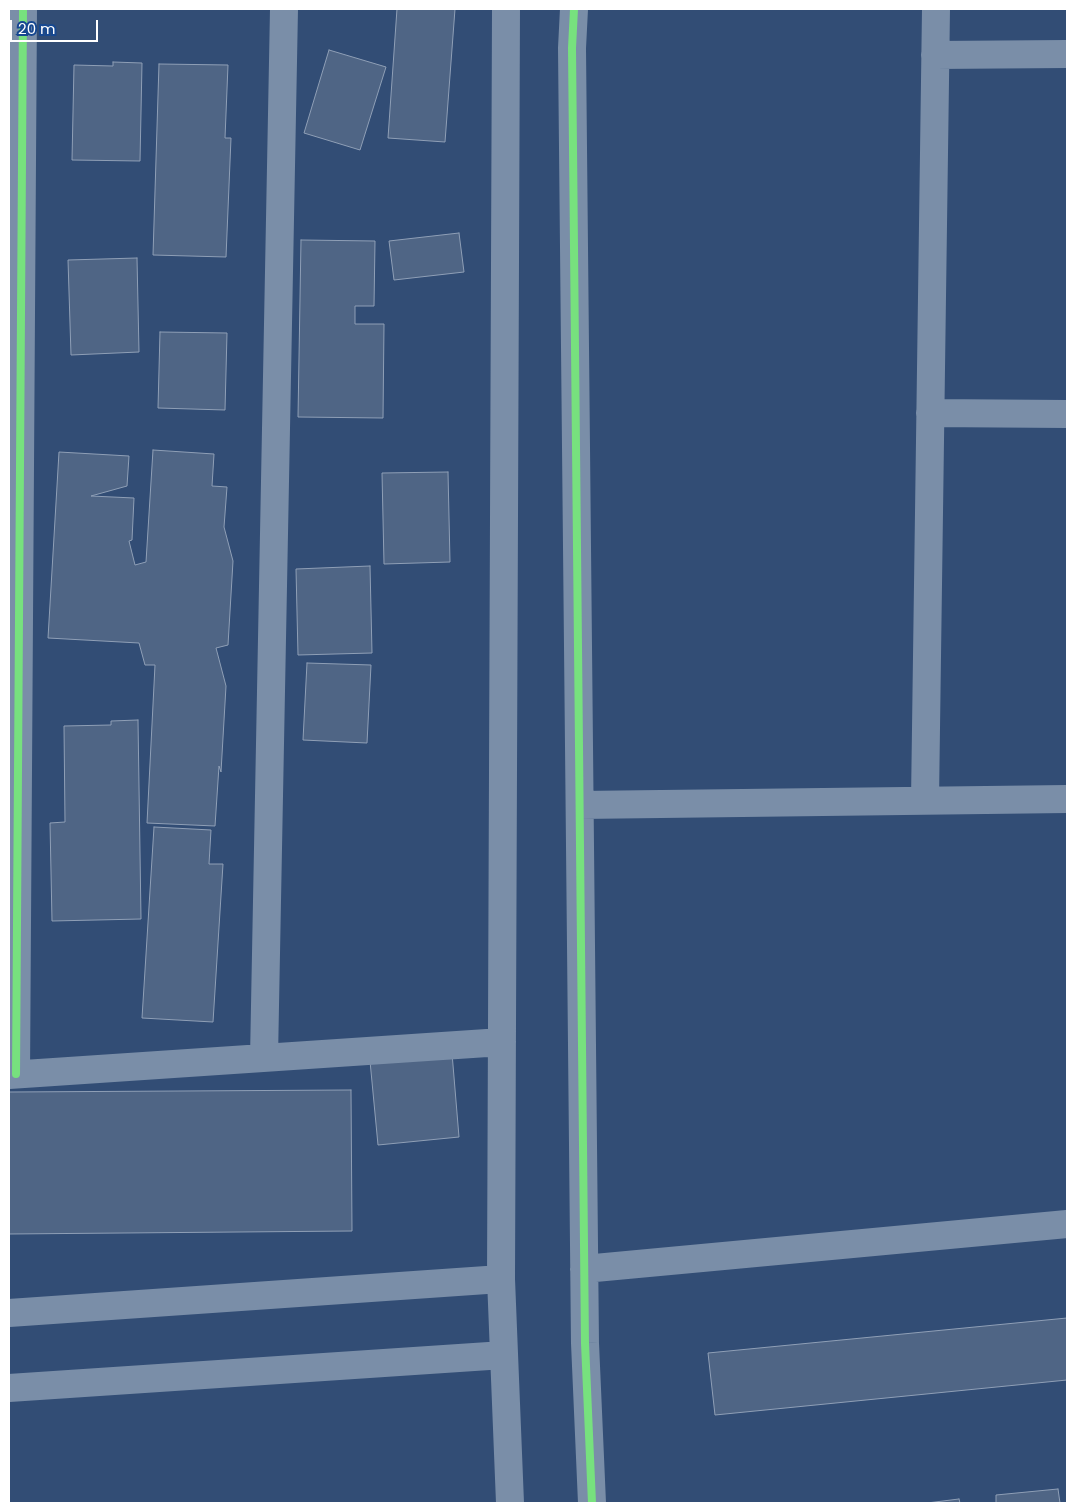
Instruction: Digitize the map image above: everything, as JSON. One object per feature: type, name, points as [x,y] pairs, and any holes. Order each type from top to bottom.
[{"type":"street","points":[[22,9],[13,805],[12,1074],[502,1042]]},
{"type":"street","points":[[264,1058],[284,9]]},
{"type":"street","points":[[506,9],[501,1279],[510,1503]]},
{"type":"street","points":[[574,9],[572,48],[584,1269],[585,1343],[592,1503]]},
{"type":"street","points":[[925,800],[936,9]]},
{"type":"street","points":[[935,55],[1067,54]]},
{"type":"street","points":[[930,413],[1067,414]]},
{"type":"street","points":[[580,805],[1067,799]]},
{"type":"street","points":[[584,1269],[1067,1224]]},
{"type":"street","points":[[9,1313],[501,1279]]},
{"type":"street","points":[[9,1388],[504,1355]]},
{"type":"building","points":[[397,9],[455,9],[445,142],[388,138]]},
{"type":"building","points":[[329,50],[386,67],[360,150],[304,133]]},
{"type":"building","points":[[113,62],[142,63],[140,161],[72,160],[74,65],[113,66]]},
{"type":"building","points":[[159,64],[228,65],[225,138],[231,138],[226,257],[153,255]]},
{"type":"building","points":[[459,233],[464,272],[394,280],[389,241]]},
{"type":"building","points":[[301,240],[375,241],[374,306],[355,306],[355,324],[384,324],[383,418],[298,417]]},
{"type":"building","points":[[137,258],[139,352],[71,355],[68,260]]},
{"type":"building","points":[[160,332],[227,333],[225,410],[158,408]]},
{"type":"building","points":[[153,450],[214,454],[212,486],[227,487],[224,527],[233,561],[228,645],[216,648],[226,686],[221,772],[219,766],[215,826],[147,823],[155,665],[145,665],[139,643],[48,638],[59,452],[129,456],[127,486],[91,496],[134,498],[132,540],[129,541],[135,565],[146,562]]},
{"type":"building","points":[[448,472],[450,562],[384,564],[382,473]]},
{"type":"building","points":[[370,566],[372,653],[298,655],[296,569]]},
{"type":"building","points":[[307,663],[371,665],[367,743],[303,740]]},
{"type":"building","points":[[138,720],[141,919],[52,921],[50,823],[65,822],[64,726],[111,725],[111,721]]},
{"type":"building","points":[[154,827],[211,830],[209,864],[223,864],[213,1022],[142,1018]]},
{"type":"building","points":[[452,1053],[459,1137],[378,1145],[370,1061]]},
{"type":"building","points":[[351,1090],[352,1231],[9,1234],[9,1092]]},
{"type":"building","points":[[1067,1318],[1067,1380],[715,1415],[708,1353]]},
{"type":"building","points":[[1058,1489],[1060,1503],[996,1503],[996,1495]]},
{"type":"building","points":[[959,1499],[960,1503],[927,1503]]},
{"type":"cycle path","points":[[16,1074],[23,9]]},
{"type":"cycle path","points":[[574,9],[572,48],[585,1343],[592,1503]]}]
